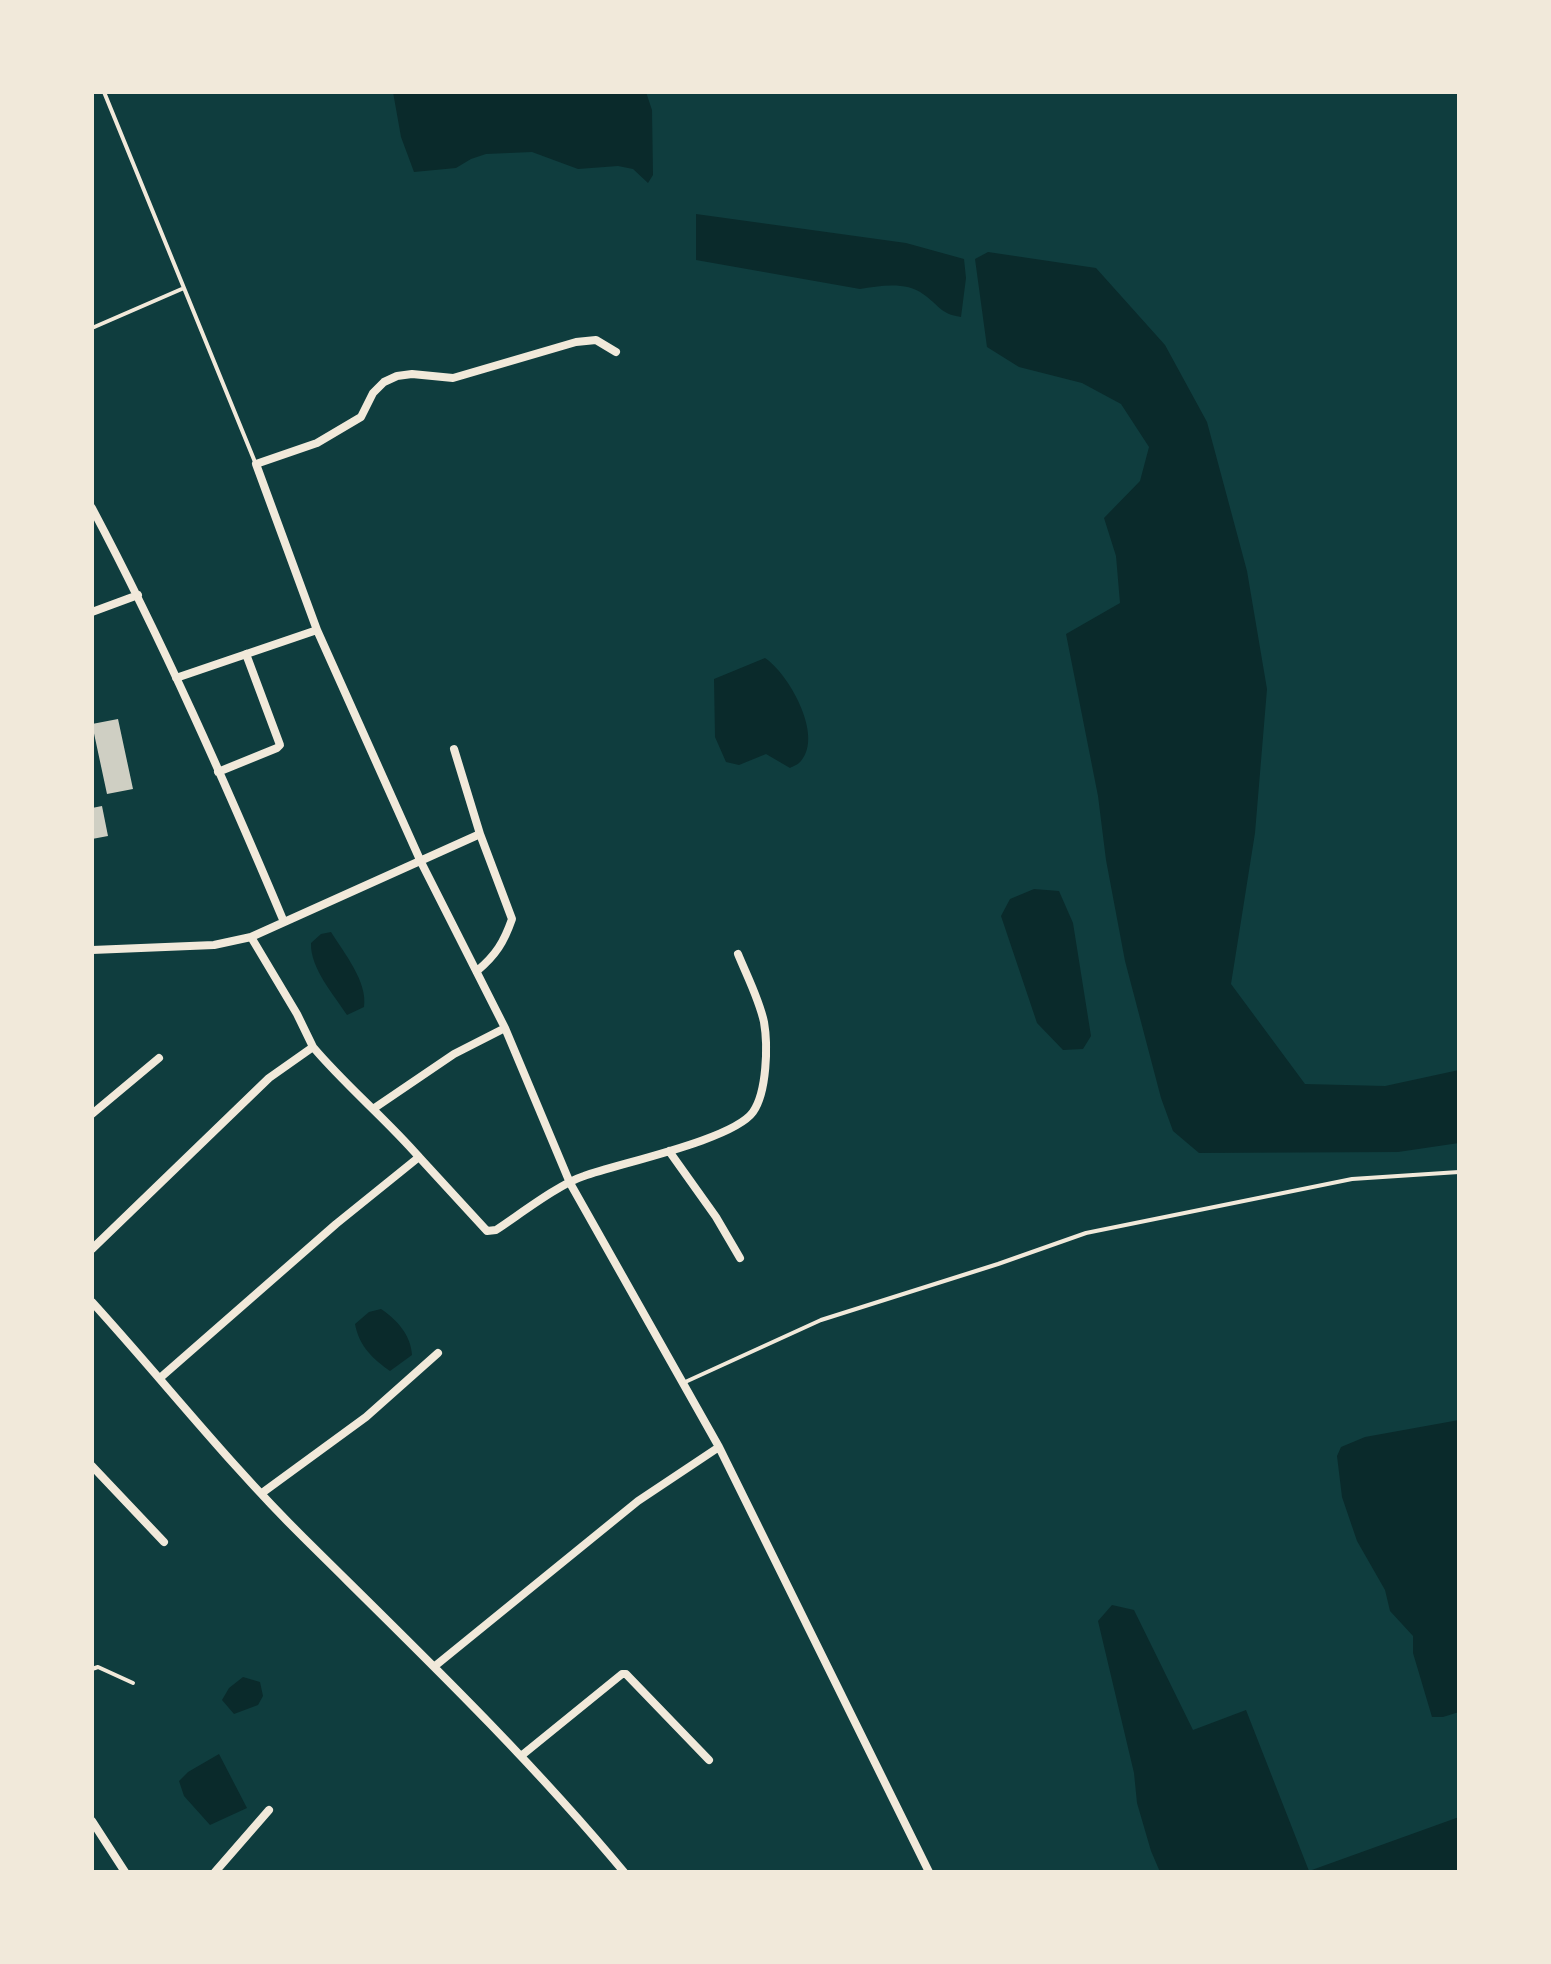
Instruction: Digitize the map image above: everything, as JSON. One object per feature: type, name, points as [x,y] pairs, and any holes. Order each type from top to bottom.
[{"type":"street","points":[[616,352],[596,340],[576,342],[453,378],[412,374],[397,376],[384,382],[373,393],[361,417],[317,443],[256,464],[317,630],[421,862],[505,1028],[570,1183],[719,1447],[929,1872]]},
{"type":"street","points":[[92,508],[138,595],[284,922]]},
{"type":"street","points":[[92,612],[138,595]]},
{"type":"street","points":[[176,678],[317,630]]},
{"type":"street","points":[[218,772],[280,745],[246,654]]},
{"type":"street","points":[[454,749],[480,834],[512,919],[496,955],[477,971]]},
{"type":"street","points":[[92,950],[200,946],[251,937],[480,834]]},
{"type":"street","points":[[251,937],[313,1047],[343,1083],[373,1109],[487,1231],[496,1230],[580,1177],[708,1138],[752,1113],[760,1096],[765,1064],[764,1020],[738,954]]},
{"type":"street","points":[[373,1109],[454,1054],[505,1028]]},
{"type":"street","points":[[92,1249],[269,1078],[313,1047]]},
{"type":"street","points":[[92,1114],[159,1058]]},
{"type":"street","points":[[669,1151],[716,1217],[740,1258]]},
{"type":"street","points":[[160,1378],[336,1224],[419,1157]]},
{"type":"street","points":[[92,1302],[303,1537],[435,1666],[521,1756],[624,1872]]},
{"type":"street","points":[[262,1493],[366,1417],[438,1353]]},
{"type":"street","points":[[435,1666],[638,1501],[719,1447]]},
{"type":"street","points":[[92,1466],[164,1542]]},
{"type":"street","points":[[521,1756],[622,1674],[626,1674],[709,1760]]},
{"type":"street","points":[[215,1872],[269,1810]]},
{"type":"street","points":[[92,1821],[125,1872]]},
{"type":"lane","points":[[104,92],[256,464]]},
{"type":"lane","points":[[92,328],[184,288]]},
{"type":"lane","points":[[683,1383],[821,1320],[1086,1233],[1352,1179],[1459,1172]]},
{"type":"lane","points":[[92,1669],[98,1667],[133,1683]]},
{"type":"water","points":[[393,92],[646,92],[652,110],[653,175],[648,183],[633,169],[618,166],[578,169],[532,152],[486,154],[456,168],[414,172],[401,137]]},
{"type":"water","points":[[696,214],[906,243],[964,259],[966,278],[961,317],[944,311],[909,287],[860,289],[696,260]]},
{"type":"water","points":[[988,252],[1096,268],[1165,345],[1207,422],[1247,571],[1267,689],[1255,833],[1231,984],[1305,1084],[1385,1086],[1459,1070],[1459,1143],[1398,1152],[1199,1153],[1173,1131],[1161,1098],[1125,961],[1106,860],[1098,796],[1066,634],[1120,603],[1116,556],[1104,518],[1140,481],[1149,447],[1121,404],[1082,383],[1019,367],[987,347],[975,259]]},
{"type":"water","points":[[765,658],[793,690],[806,721],[807,750],[800,762],[790,768],[766,754],[739,765],[726,762],[715,737],[714,679]]},
{"type":"water","points":[[1034,889],[1059,891],[1073,923],[1091,1036],[1083,1049],[1063,1050],[1037,1023],[1001,916],[1010,899]]},
{"type":"water","points":[[331,932],[354,968],[364,997],[364,1007],[347,1015],[324,981],[312,952],[311,943],[321,934]]},
{"type":"water","points":[[381,1309],[402,1329],[411,1348],[412,1355],[390,1371],[368,1351],[355,1324],[369,1312]]},
{"type":"water","points":[[1459,1420],[1459,1712],[1432,1717],[1413,1653],[1413,1636],[1390,1611],[1385,1590],[1357,1541],[1342,1497],[1337,1456],[1341,1447],[1365,1437]]},
{"type":"water","points":[[1112,1605],[1134,1610],[1193,1730],[1246,1710],[1309,1871],[1459,1817],[1459,1872],[1160,1872],[1137,1803],[1134,1773],[1098,1621]]},
{"type":"water","points":[[243,1677],[260,1682],[263,1696],[258,1705],[234,1714],[222,1700],[229,1688]]},
{"type":"water","points":[[219,1754],[247,1808],[210,1825],[184,1796],[179,1781],[188,1772]]},
{"type":"building","points":[[118,719],[133,789],[107,794],[92,724]]},
{"type":"building","points":[[102,806],[108,836],[92,839],[92,808]]}]
